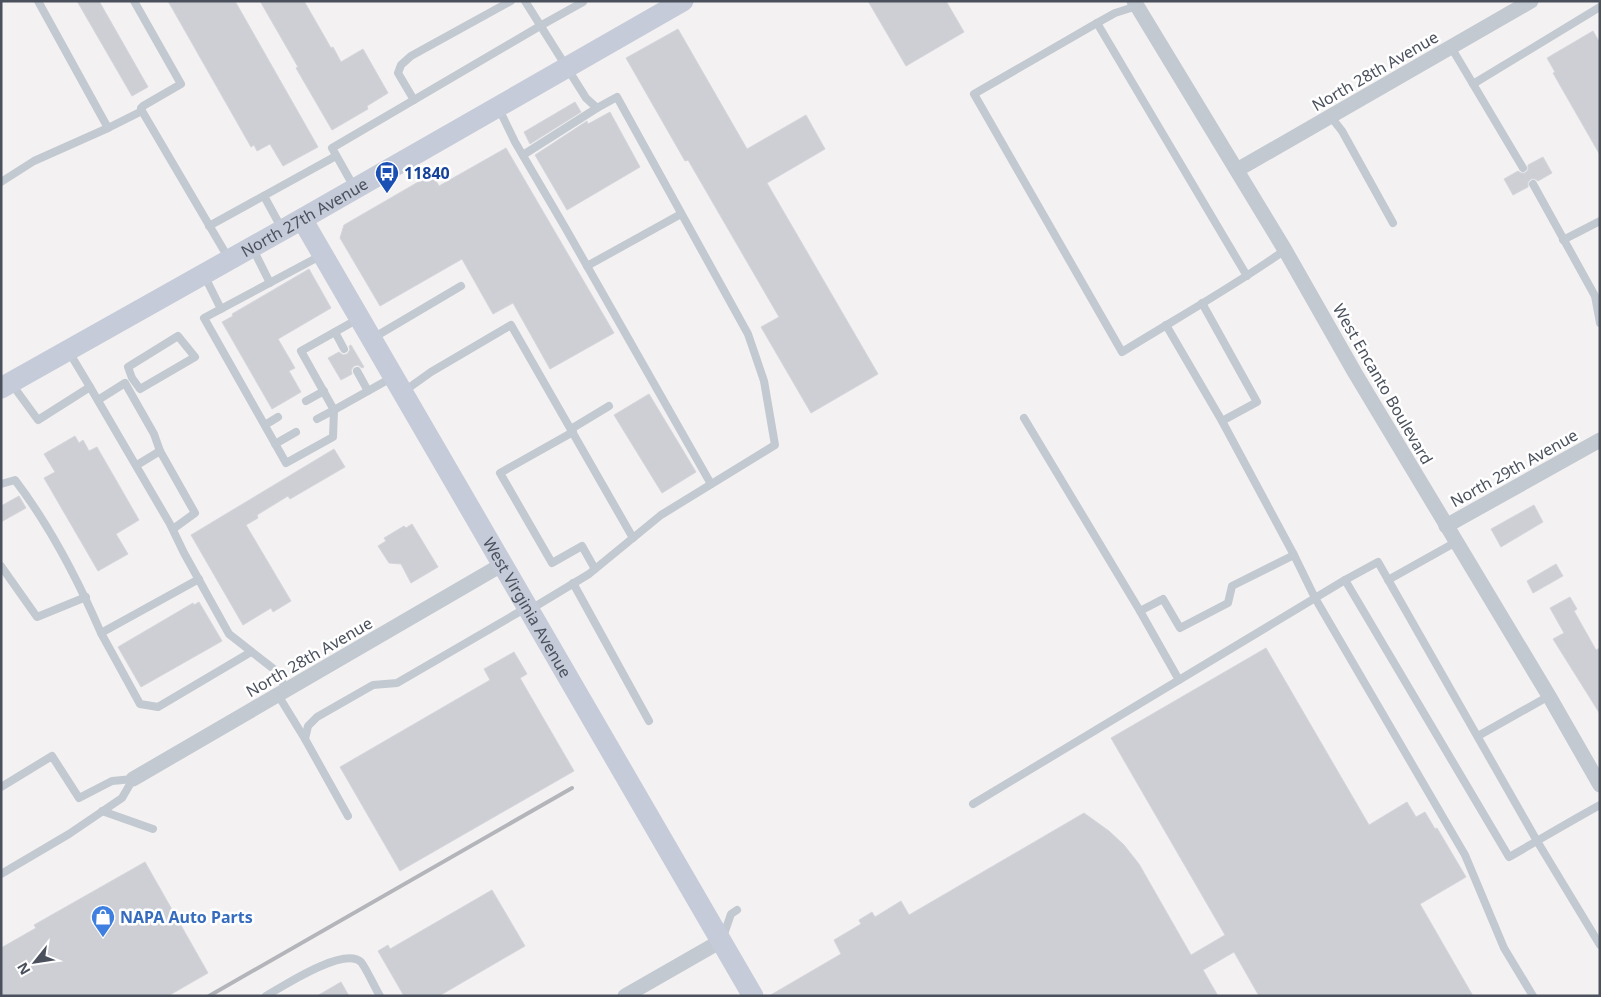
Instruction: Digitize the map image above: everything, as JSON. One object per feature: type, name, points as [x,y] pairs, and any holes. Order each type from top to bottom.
[{"type":"street","name":"North 27th Avenue","points":[[6,386],[566,68],[658,11],[683,1]]},
{"type":"street","name":"North 28th Avenue","points":[[1237,170],[1531,1]]},
{"type":"street","name":"West Encanto Boulevard","points":[[1135,4],[1285,250],[1355,373],[1549,696],[1600,785]]},
{"type":"street","name":"West Virginia Avenue","points":[[302,219],[754,996]]},
{"type":"street","name":"North 29th Avenue","points":[[1446,526],[1600,440]]},
{"type":"street","name":"North 28th Avenue","points":[[133,780],[503,564]]},
{"type":"street","points":[[625,996],[721,941]]},
{"type":"lane","points":[[38,1],[108,128]]},
{"type":"lane","points":[[1,182],[34,161],[142,111],[143,106],[181,84],[134,1]]},
{"type":"lane","points":[[414,100],[398,73],[401,65],[411,56],[511,1]]},
{"type":"lane","points":[[525,1],[566,68],[586,98],[596,108]]},
{"type":"lane","points":[[355,189],[332,148],[583,2]]},
{"type":"lane","points":[[1135,4],[1097,23],[974,94],[1122,352],[1247,276],[1285,250]]},
{"type":"lane","points":[[1473,84],[1600,7]]},
{"type":"lane","points":[[1097,23],[1247,276]]},
{"type":"lane","points":[[1451,48],[1523,168]]},
{"type":"lane","points":[[305,740],[308,726],[317,717],[373,685],[397,683],[573,584],[595,569],[661,515],[775,445],[764,381],[748,334],[617,97],[596,108],[523,155]]},
{"type":"lane","points":[[498,107],[523,155],[711,484]]},
{"type":"lane","points":[[142,111],[230,260]]},
{"type":"lane","points":[[1331,117],[1342,131],[1393,223]]},
{"type":"lane","points":[[209,226],[336,156]]},
{"type":"lane","points":[[1533,184],[1595,296],[1600,324]]},
{"type":"lane","points":[[264,196],[283,230]]},
{"type":"lane","points":[[587,266],[681,214]]},
{"type":"lane","points":[[1563,240],[1600,221]]},
{"type":"lane","points":[[252,247],[270,283]]},
{"type":"lane","points":[[322,255],[204,318],[286,463],[333,437],[334,410],[301,351],[359,318]]},
{"type":"lane","points":[[204,274],[222,309]]},
{"type":"lane","points":[[371,339],[460,286]]},
{"type":"lane","points":[[1202,303],[1257,402],[1222,421]]},
{"type":"lane","points":[[317,420],[368,391],[398,384],[431,372],[511,325],[633,538]]},
{"type":"lane","points":[[1166,325],[1216,410],[1315,598],[1465,855],[1504,948],[1533,996]]},
{"type":"lane","points":[[335,332],[344,349]]},
{"type":"lane","points":[[128,380],[140,388],[195,357],[178,336],[128,367],[128,380],[154,434],[160,451],[195,513],[173,529]]},
{"type":"lane","points":[[68,351],[137,465],[229,634],[275,670],[282,692],[305,740],[348,816]]},
{"type":"lane","points":[[357,371],[368,391]]},
{"type":"lane","points":[[98,400],[128,380]]},
{"type":"lane","points":[[6,386],[38,420],[90,387]]},
{"type":"lane","points":[[306,401],[324,391]]},
{"type":"lane","points":[[595,569],[582,546],[552,563],[500,473],[609,406]]},
{"type":"lane","points":[[264,425],[278,417]]},
{"type":"lane","points":[[1024,418],[1140,611],[1179,680]]},
{"type":"lane","points":[[275,444],[296,432]]},
{"type":"lane","points":[[137,465],[160,451]]},
{"type":"lane","points":[[1,484],[15,480],[34,504],[86,597],[100,633],[140,704],[158,707],[252,652]]},
{"type":"lane","points":[[1388,580],[1456,542]]},
{"type":"lane","points":[[1140,611],[1163,599],[1180,628],[1228,603],[1232,586],[1294,555]]},
{"type":"lane","points":[[973,804],[1378,562],[1600,945]]},
{"type":"lane","points":[[1,566],[37,617],[86,597]]},
{"type":"lane","points":[[100,633],[199,579]]},
{"type":"lane","points":[[1345,580],[1509,857],[1600,805]]},
{"type":"lane","points":[[573,584],[649,721]]},
{"type":"lane","points":[[1478,736],[1549,696]]},
{"type":"lane","points":[[1,787],[52,756],[79,798],[112,781],[133,780]]},
{"type":"lane","points":[[1,874],[68,834],[122,798],[133,780]]},
{"type":"lane","points":[[102,812],[153,829]]},
{"type":"lane","points":[[721,941],[731,914],[738,910]]},
{"type":"lane","points":[[270,995],[326,963],[338,959],[351,958],[360,962],[380,996]]},
{"type":"building","points":[[77,1],[99,1],[148,87],[132,96]]},
{"type":"building","points":[[168,1],[235,1],[318,147],[283,166],[270,144],[257,151],[254,145],[251,147]]},
{"type":"building","points":[[260,1],[304,1],[341,62],[363,49],[388,93],[367,106],[368,109],[332,130]]},
{"type":"building","points":[[868,1],[946,1],[964,32],[906,66]]},
{"type":"building","points":[[678,29],[747,149],[806,115],[825,149],[767,183],[878,374],[811,413],[761,327],[779,317],[688,160],[685,161],[626,58]]},
{"type":"building","points":[[1593,31],[1600,43],[1600,155],[1553,73],[1555,72],[1547,58]]},
{"type":"building","points":[[575,102],[581,112],[530,144],[524,132]]},
{"type":"building","points":[[610,112],[640,167],[567,210],[535,155],[587,121],[588,124]]},
{"type":"building","points":[[506,148],[614,333],[550,369],[513,303],[493,314],[462,259],[380,306],[340,238],[344,225],[432,174],[439,186]]},
{"type":"building","points":[[1543,157],[1552,173],[1538,181],[1531,179],[1528,182],[1528,187],[1513,195],[1504,179],[1518,171],[1525,173],[1528,170],[1528,165]]},
{"type":"building","points":[[309,269],[331,308],[278,339],[295,368],[289,371],[301,392],[272,409],[222,322],[233,316],[232,314]]},
{"type":"building","points":[[351,345],[364,367],[354,366],[351,370],[352,374],[341,380],[328,358],[339,352],[343,355],[347,354]]},
{"type":"building","points":[[649,394],[696,472],[662,493],[614,415]]},
{"type":"building","points":[[75,436],[79,443],[83,440],[89,451],[97,447],[139,520],[116,534],[128,554],[98,571],[44,478],[55,472],[44,454]]},
{"type":"building","points":[[334,449],[345,467],[290,499],[288,496],[257,515],[258,518],[246,525],[291,601],[273,612],[271,608],[243,625],[191,535]]},
{"type":"building","points":[[19,496],[26,508],[1,522],[1,506]]},
{"type":"building","points":[[1534,505],[1543,522],[1501,547],[1491,529]]},
{"type":"building","points":[[412,524],[438,567],[411,583],[401,564],[389,563],[378,546],[386,541],[384,538],[404,526],[406,528]]},
{"type":"building","points":[[1556,564],[1563,576],[1533,593],[1527,581]]},
{"type":"building","points":[[1570,597],[1577,609],[1574,611],[1596,650],[1600,648],[1600,714],[1553,639],[1564,633],[1550,608]]},
{"type":"building","points":[[199,602],[222,641],[141,687],[118,647],[193,603],[194,605]]},
{"type":"building","points":[[1266,648],[1369,825],[1407,802],[1416,817],[1425,812],[1435,829],[1437,828],[1466,877],[1420,904],[1473,996],[1259,996],[1234,952],[1203,970],[1218,996],[769,996],[841,954],[834,940],[861,924],[859,920],[872,912],[875,917],[901,901],[909,915],[1084,813],[1109,831],[1124,845],[1139,864],[1191,955],[1225,935],[1111,738]]},
{"type":"building","points":[[514,652],[527,674],[520,678],[574,771],[400,871],[340,767],[490,680],[484,669]]},
{"type":"building","name":"NAPA Auto Parts","points":[[145,862],[208,973],[168,996],[1,996],[1,948],[36,928],[34,925]]},
{"type":"building","points":[[492,890],[525,946],[439,996],[404,996],[378,951],[388,945],[390,949]]},
{"type":"building","points":[[341,982],[349,996],[317,996]]},
{"type":"railway","points":[[209,996],[572,788]]},
{"type":"place","name":"11840","points":[[387,194]]},
{"type":"place","name":"NAPA Auto Parts","points":[[103,938]]}]
